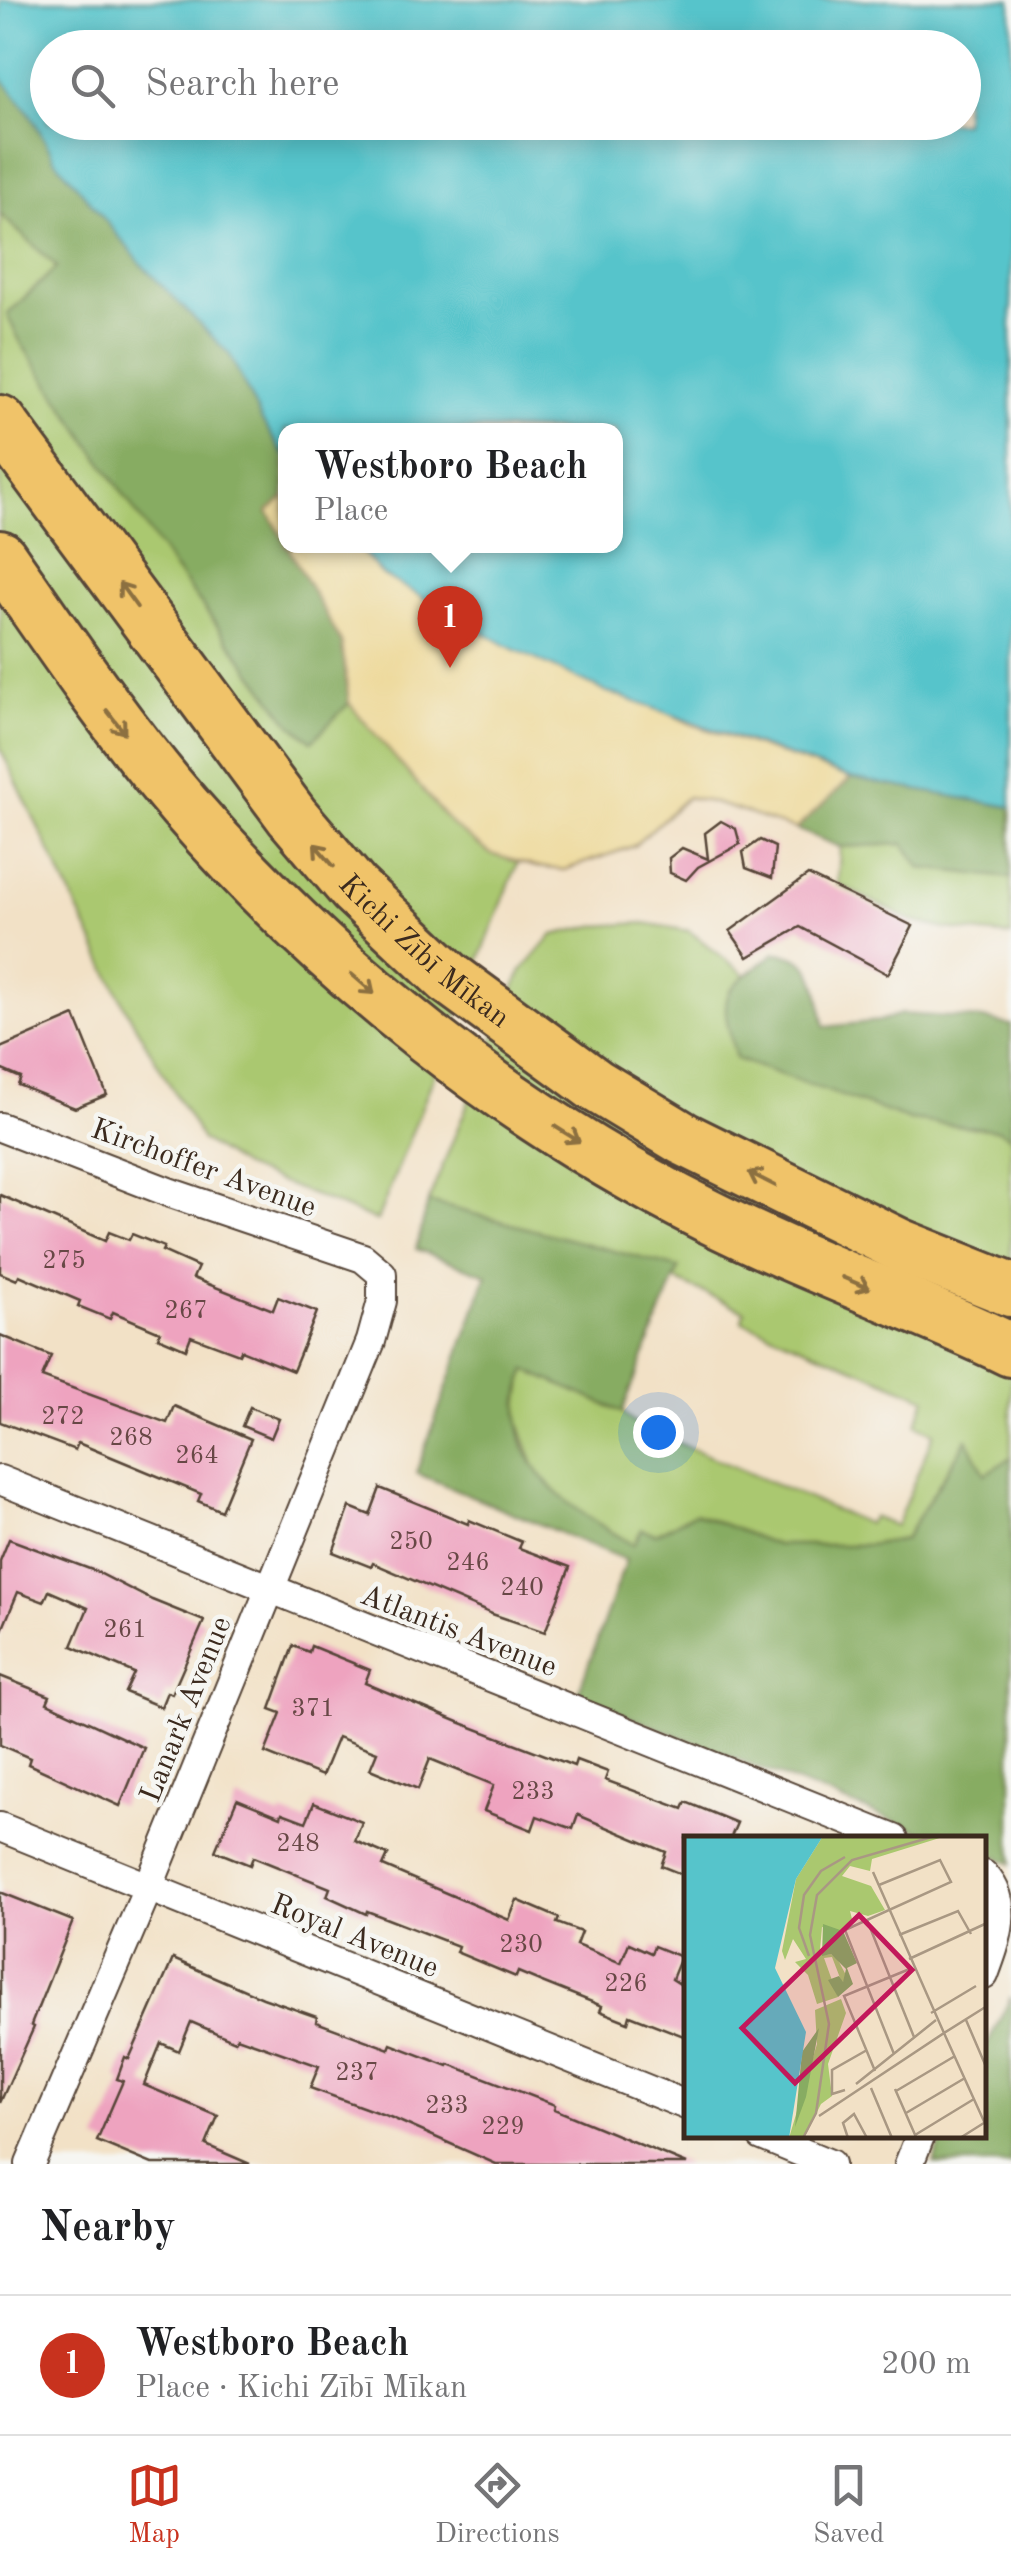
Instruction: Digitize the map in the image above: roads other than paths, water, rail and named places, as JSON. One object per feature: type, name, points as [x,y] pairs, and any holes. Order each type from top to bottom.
[{"type":"highway","name":"Kichi Zībī Mīkan","points":[[0,422],[302,829],[367,902],[489,1009],[595,1085],[684,1139],[900,1246],[1011,1290]]},
{"type":"highway","name":"Kichi Zībī Mīkan","points":[[0,556],[104,706],[196,819],[329,954],[444,1050],[631,1174],[704,1215],[1011,1350]]},
{"type":"street","name":"Kirchoffer Avenue","points":[[0,1126],[171,1193],[363,1258],[382,1274]]},
{"type":"street","name":"Lanark Avenue","points":[[30,2164],[149,1886],[371,1341],[382,1302],[382,1274]]},
{"type":"street","name":"Atlantis Avenue","points":[[0,1480],[886,1836]]},
{"type":"street","name":"Royal Avenue","points":[[0,1826],[684,2105]]},
{"type":"street","points":[[986,1969],[1005,1920],[1004,1901],[991,1883]]},
{"type":"street","points":[[769,2139],[830,2164]]},
{"type":"street","points":[[909,2164],[919,2139]]},
{"type":"water","points":[[0,0],[1011,0],[1011,807],[851,778],[602,690],[507,646],[383,575],[363,553],[623,553],[623,423],[278,423],[278,446],[230,355],[143,266],[55,159],[45,140],[981,140],[981,30],[30,30],[30,114],[0,76]]},
{"type":"place","name":"Westboro Beach","points":[[450,668]]}]
